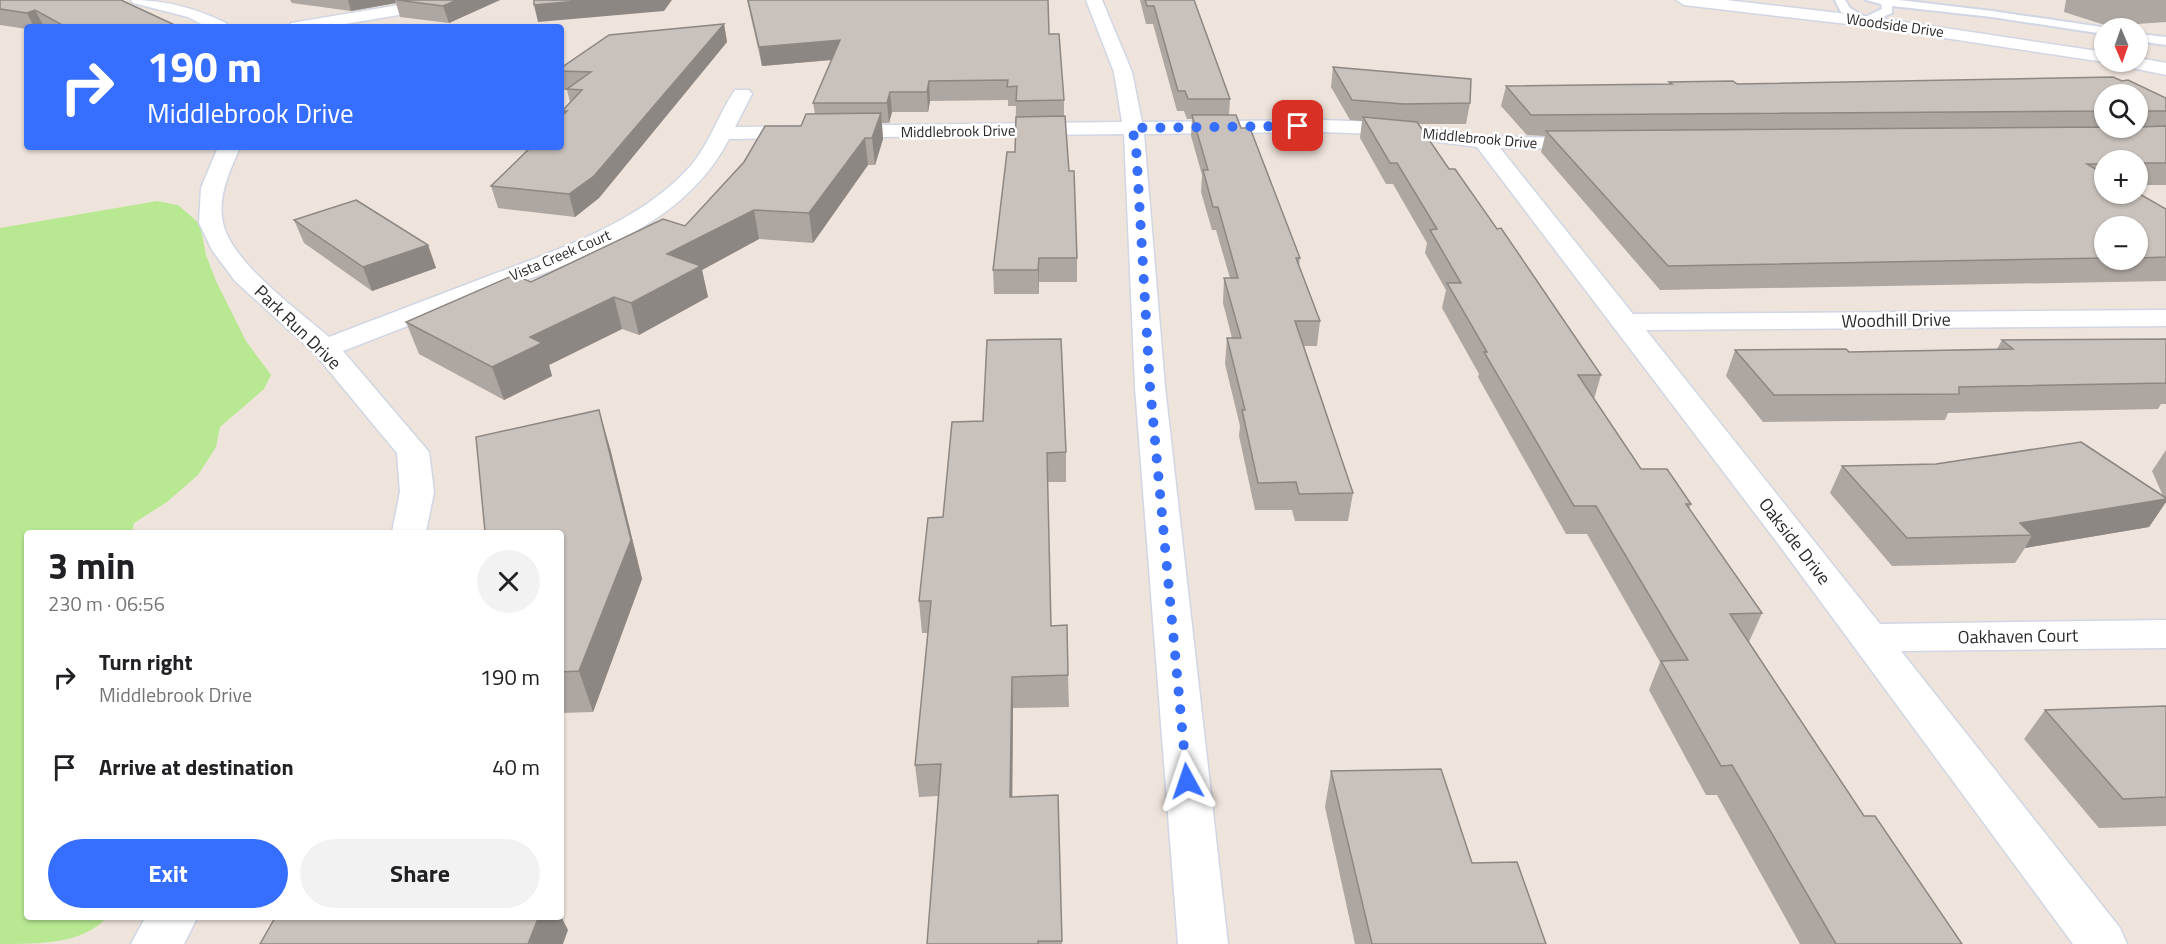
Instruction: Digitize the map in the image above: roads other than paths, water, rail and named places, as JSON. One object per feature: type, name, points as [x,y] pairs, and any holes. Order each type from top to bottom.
[{"type":"street","points":[[139,0],[194,14],[214,24]]},
{"type":"street","points":[[315,24],[458,0]]},
{"type":"street","points":[[1094,0],[1123,72],[1136,146],[1150,387],[1203,944]]},
{"type":"street","name":"Woodside Drive","points":[[1684,0],[1865,21],[2094,55]]},
{"type":"street","points":[[2148,66],[2166,69]]},
{"type":"street","name":"Vista Creek Court","points":[[325,348],[533,267],[633,222],[658,206],[695,175],[722,134],[729,114],[742,94]]},
{"type":"street","name":"Middlebrook Drive","points":[[722,134],[1322,126],[1366,127],[1484,142],[1612,143]]},
{"type":"street","name":"Oakside Drive","points":[[1484,142],[1627,322],[2102,944]]},
{"type":"street","name":"Park Run Drive","points":[[228,150],[212,188],[211,223],[224,250],[244,276],[325,348],[413,452],[417,492],[409,530]]},
{"type":"street","name":"Woodhill Drive","points":[[1627,322],[2166,318]]},
{"type":"street","name":"Oakhaven Court","points":[[1870,638],[2166,634]]},
{"type":"street","points":[[156,944],[171,920]]},
{"type":"lane","points":[[1840,0],[1845,10],[1865,21],[1888,11],[1886,2]]},
{"type":"lane","points":[[1871,0],[1981,12],[2094,30]]},
{"type":"lane","points":[[2148,39],[2166,41]]}]
